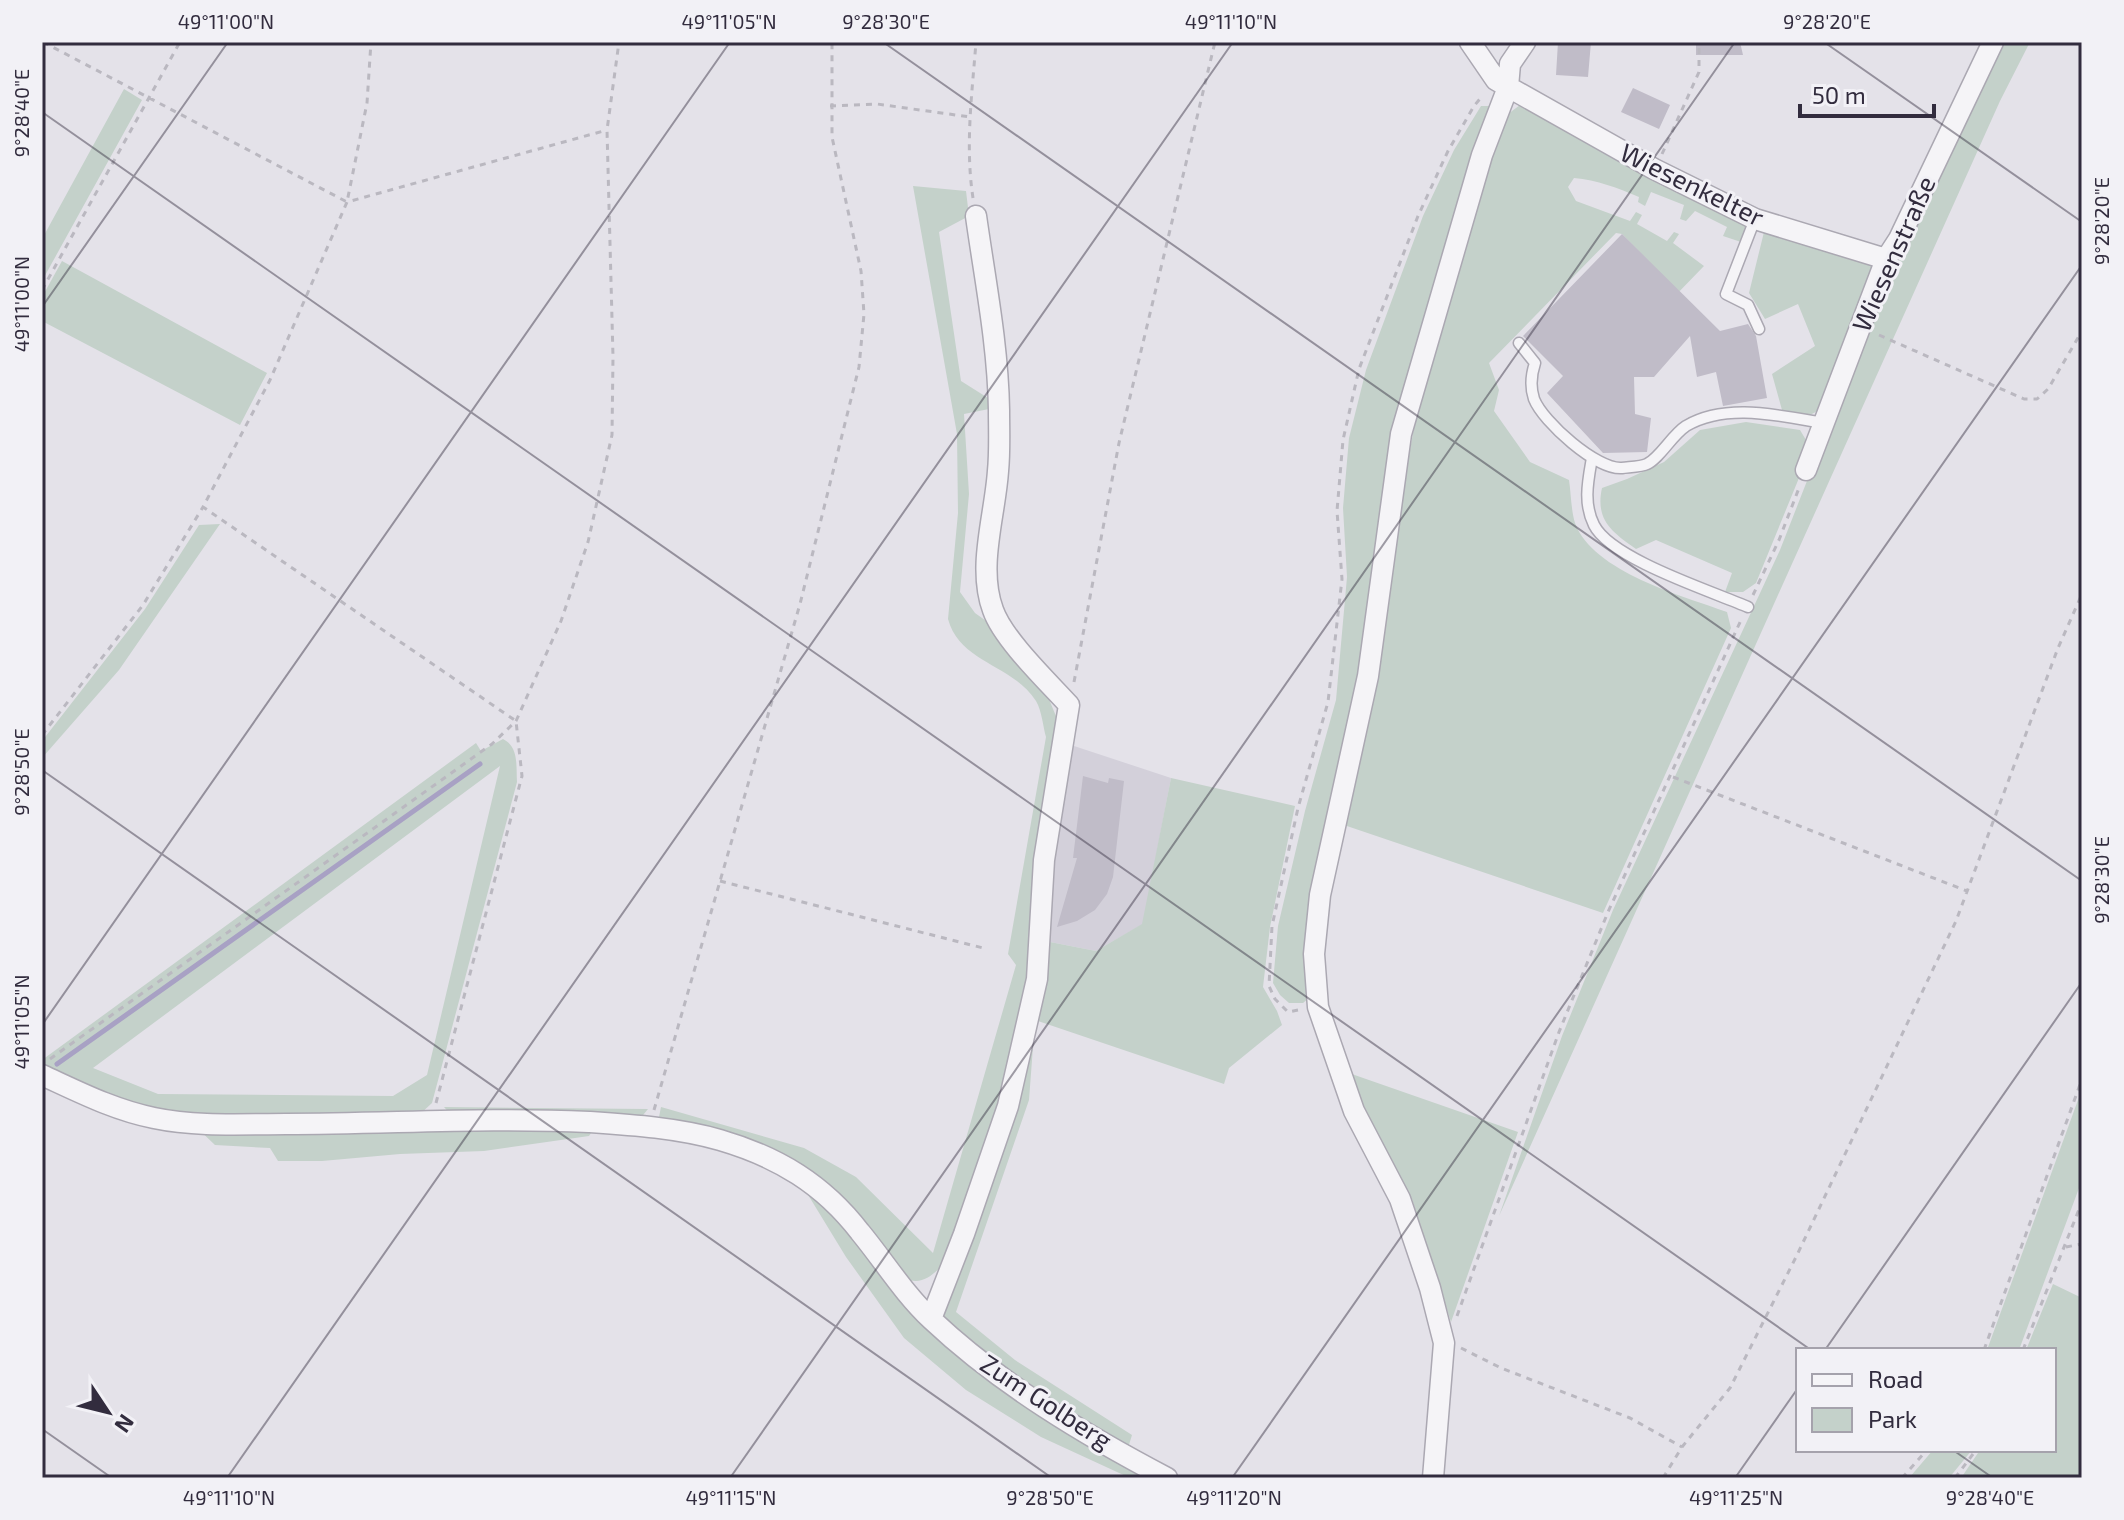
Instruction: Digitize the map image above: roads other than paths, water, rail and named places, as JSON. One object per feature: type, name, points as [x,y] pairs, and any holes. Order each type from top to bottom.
[{"type":"street","points":[[1470,42],[1480,61],[1502,84]]},
{"type":"street","points":[[1433,1478],[1444,1343],[1430,1288],[1400,1199],[1354,1111],[1318,1007],[1314,954],[1320,895],[1368,676],[1401,434],[1502,84],[1510,64],[1525,42]]},
{"type":"street","name":"Wiesenstraße","points":[[1806,470],[1886,259],[1899,239],[1993,42]]},
{"type":"street","name":"Wiesenkelter","points":[[1502,84],[1654,169],[1755,219],[1886,259]]},
{"type":"street","points":[[931,1319],[1008,1106],[1037,979],[1044,860],[1069,705],[1002,628],[993,610],[987,584],[998,472],[999,408],[976,216]]},
{"type":"street","name":"Zum Golberg","points":[[42,1075],[112,1107],[193,1124],[536,1119],[650,1126],[721,1140],[792,1169],[824,1192],[931,1319],[1010,1385],[1167,1478]]},
{"type":"lane","points":[[1755,219],[1726,294],[1748,305],[1759,329]]},
{"type":"lane","points":[[1519,343],[1535,363],[1531,377],[1534,400],[1585,456],[1618,469],[1648,464],[1684,427],[1706,417],[1765,413],[1824,423]]},
{"type":"lane","points":[[1592,458],[1586,496],[1595,527],[1618,549],[1649,568],[1748,607]]},
{"type":"waterway","points":[[57,1064],[480,764]]}]
